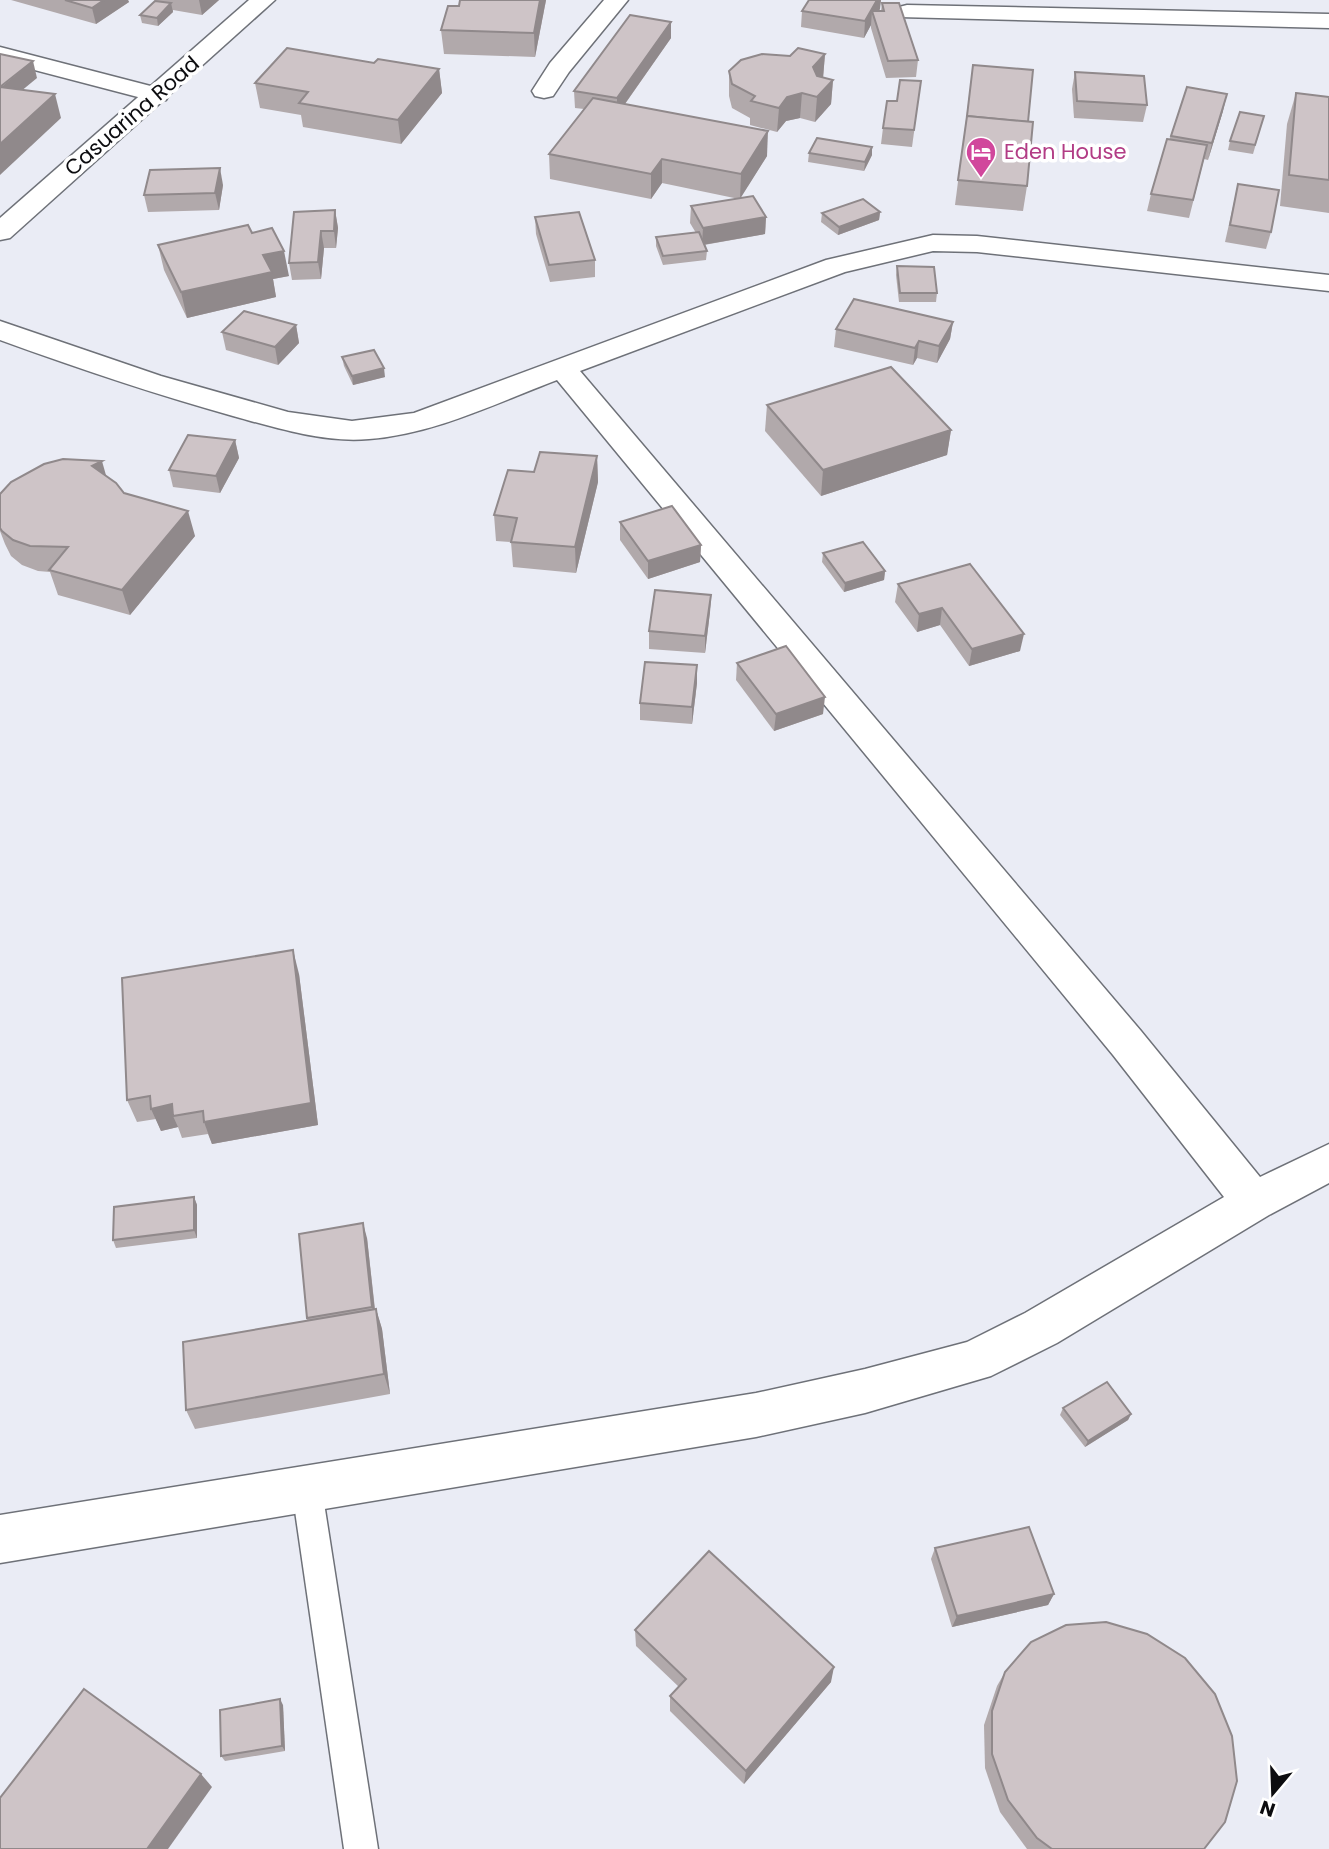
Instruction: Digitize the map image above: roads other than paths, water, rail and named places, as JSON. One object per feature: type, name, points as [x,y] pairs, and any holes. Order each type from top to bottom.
[{"type":"street","name":"Casuarina Road","points":[[0,232],[263,0]]},
{"type":"street","points":[[544,91],[559,68],[617,0]]},
{"type":"street","points":[[907,12],[1329,21]]},
{"type":"street","points":[[0,54],[157,95]]},
{"type":"street","points":[[0,330],[144,382],[290,422],[332,429],[366,430],[420,421],[836,266],[933,243],[976,244],[1329,283]]},
{"type":"street","points":[[561,367],[1127,1043],[1254,1202]]},
{"type":"street","points":[[0,1539],[756,1415],[865,1391],[975,1361],[1052,1322],[1254,1202],[1329,1162]]},
{"type":"lane","points":[[307,1490],[361,1849]]},
{"type":"place","name":"Eden House","points":[[981,179]]}]
